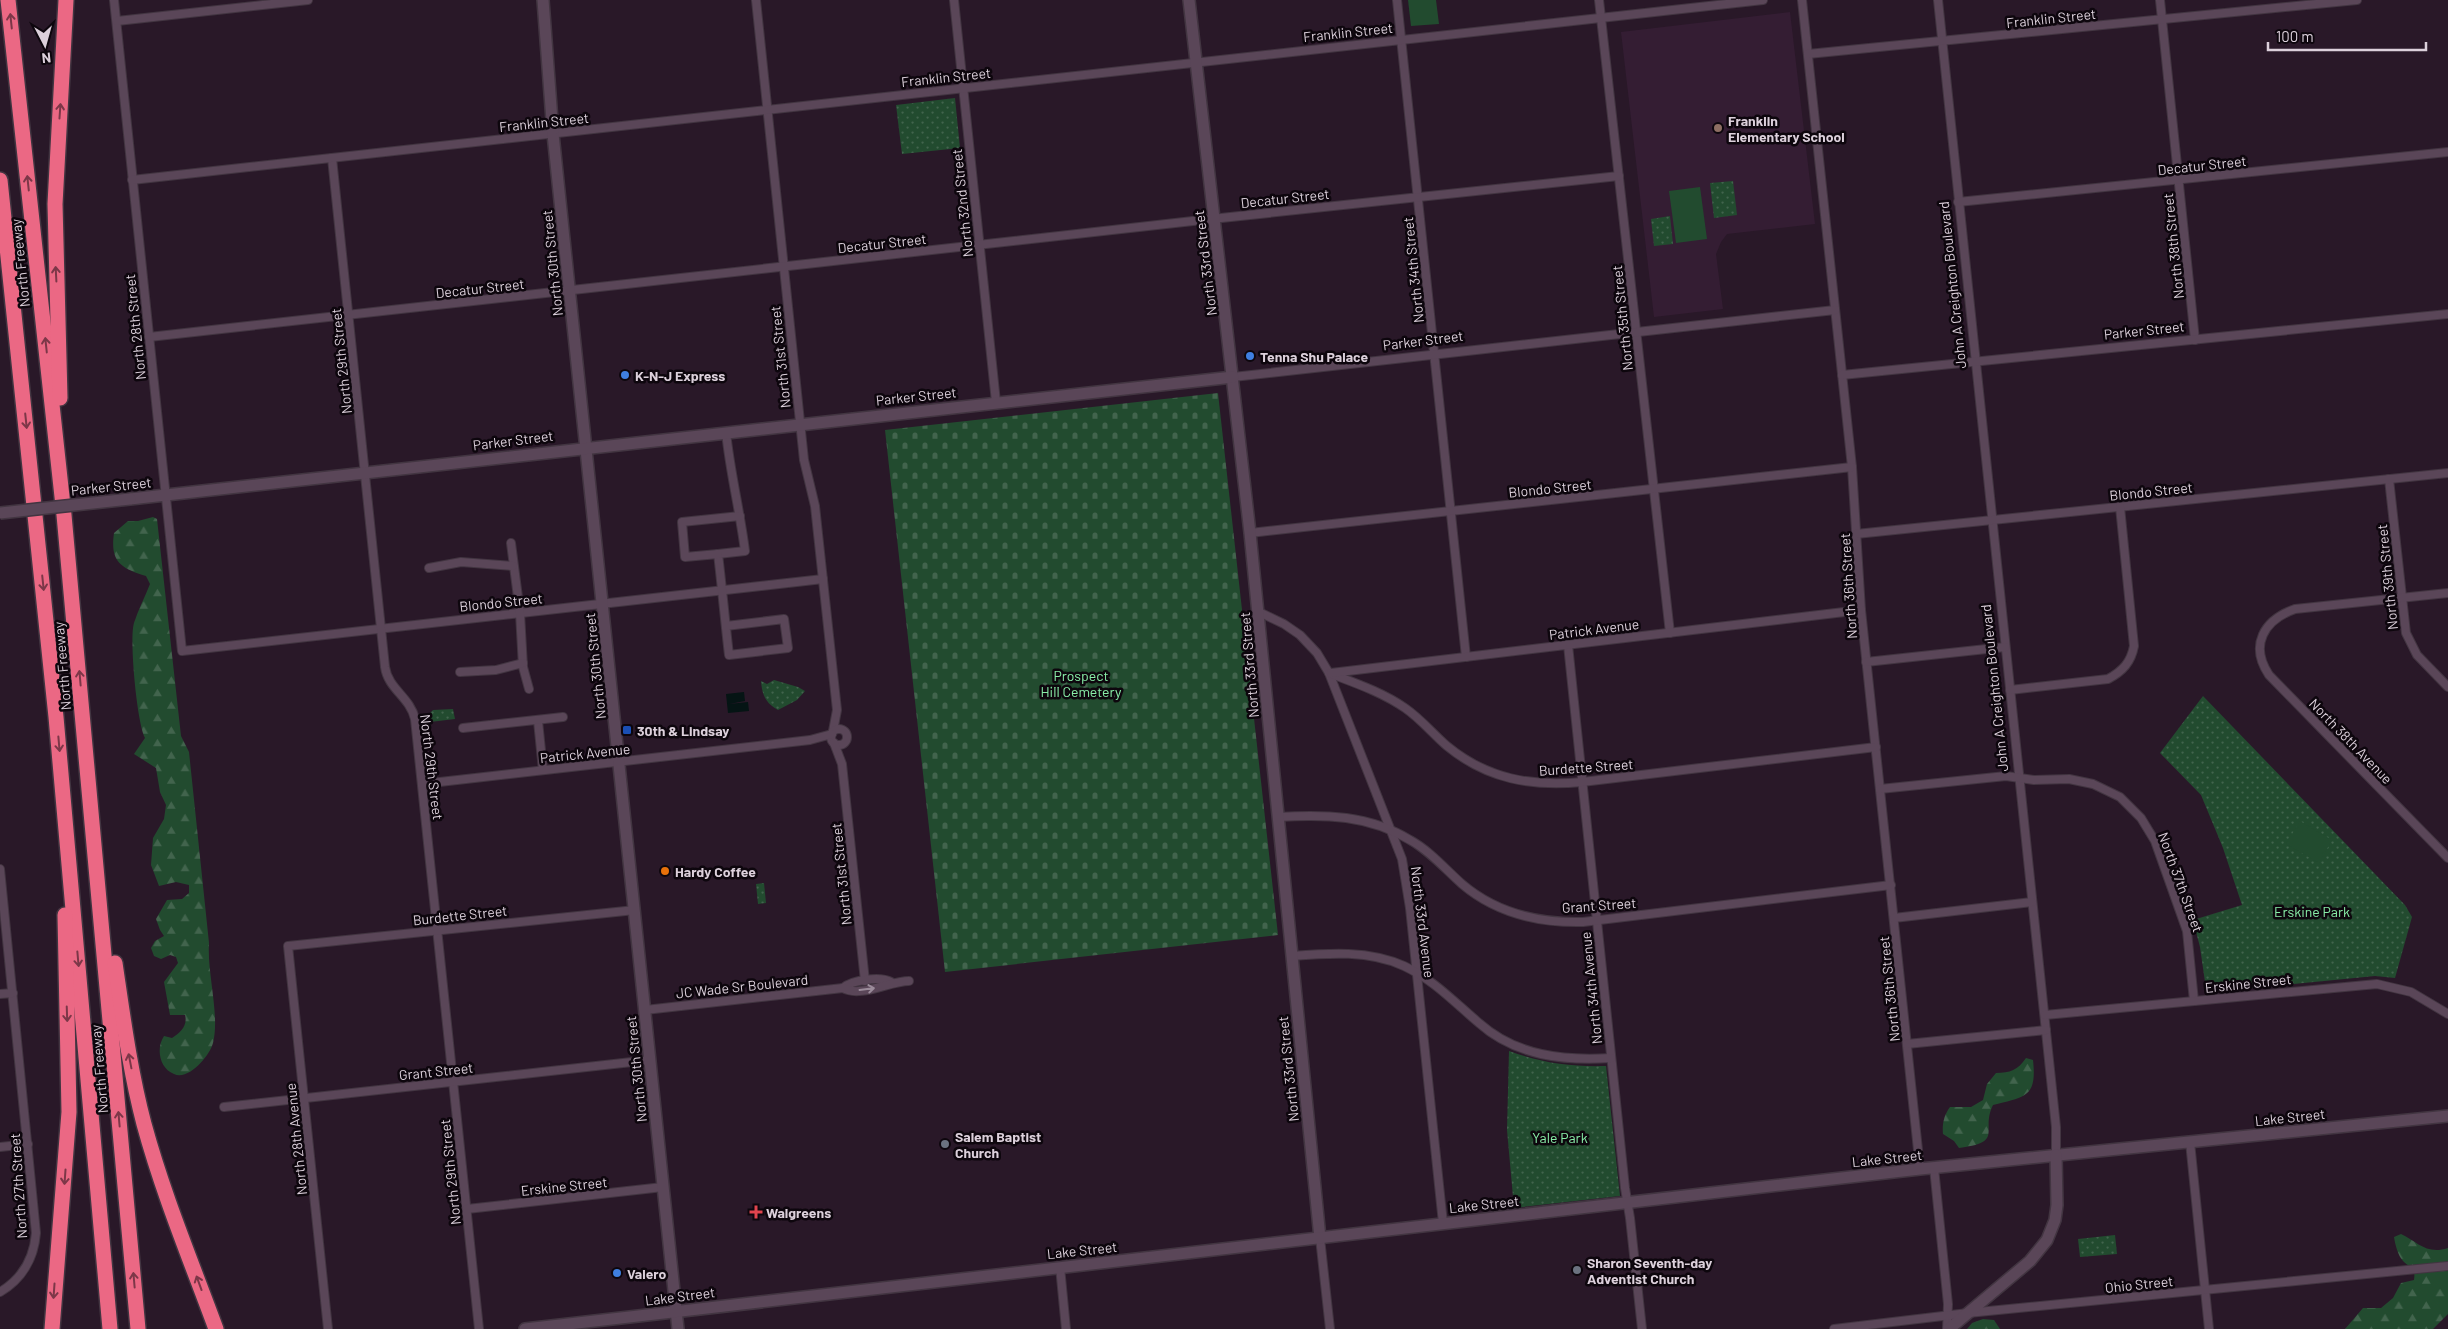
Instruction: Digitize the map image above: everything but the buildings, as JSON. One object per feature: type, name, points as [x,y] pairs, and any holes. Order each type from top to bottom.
[{"type":"highway","name":"North Freeway","points":[[8,0],[64,515],[138,1329]]},
{"type":"highway","points":[[64,515],[54,211],[66,0]]},
{"type":"highway","name":"North Freeway","points":[[0,180],[62,773],[110,1329]]},
{"type":"highway","points":[[0,233],[21,373]]},
{"type":"highway","points":[[88,771],[132,1071],[158,1168],[216,1329]]},
{"type":"highway","points":[[52,1329],[65,1182],[69,1099],[62,773]]},
{"type":"main road","name":"North 30th Street","points":[[543,0],[553,134],[678,1329]]},
{"type":"main road","name":"North 33rd Street","points":[[1189,0],[1259,612],[1320,1238]]},
{"type":"main road","name":"Parker Street","points":[[0,513],[1232,376]]},
{"type":"main road","name":"Lake Street","points":[[525,1329],[1920,1169],[2448,1116]]},
{"type":"main road","name":"John A Creighton Boulevard","points":[[1948,1329],[2030,1261],[2047,1240],[2055,1220],[2057,1205],[2056,1155]]},
{"type":"street","name":"North 28th Street","points":[[114,0],[182,652]]},
{"type":"street","points":[[116,21],[308,0]]},
{"type":"street","name":"North 31st Street","points":[[756,0],[804,464],[815,504],[837,710],[846,736],[842,764]]},
{"type":"street","name":"North 32nd Street","points":[[954,0],[996,402]]},
{"type":"street","name":"North 34th Street","points":[[1397,0],[1466,656]]},
{"type":"street","name":"North 35th Street","points":[[1600,0],[1670,633]]},
{"type":"street","name":"Franklin Street","points":[[132,180],[1762,0]]},
{"type":"street","name":"North 36th Street","points":[[1802,0],[1852,467],[1866,662],[1920,1169]]},
{"type":"street","name":"John A Creighton Boulevard","points":[[1938,0],[2045,1016],[2056,1127],[2056,1155]]},
{"type":"street","name":"North 38th Street","points":[[2160,0],[2195,340]]},
{"type":"street","name":"Franklin Street","points":[[1808,54],[2357,0]]},
{"type":"street","name":"Decatur Street","points":[[1958,202],[2448,152]]},
{"type":"street","name":"North 29th Street","points":[[332,158],[380,629],[387,678],[409,703],[414,713],[479,1329]]},
{"type":"street","name":"Decatur Street","points":[[149,337],[1215,218],[1619,176]]},
{"type":"street","name":"Parker Street","points":[[1232,376],[1835,310]]},
{"type":"street","name":"Parker Street","points":[[1842,375],[2448,314]]},
{"type":"street","points":[[726,432],[731,478],[740,516],[744,551],[685,557],[682,522],[740,516]]},
{"type":"street","name":"Blondo Street","points":[[1250,533],[1852,467]]},
{"type":"street","name":"Blondo Street","points":[[1856,534],[2448,473]]},
{"type":"street","name":"North 39th Street","points":[[2390,479],[2406,633],[2411,646],[2448,687]]},
{"type":"street","points":[[2010,690],[2108,679],[2118,674],[2129,662],[2134,646],[2120,507]]},
{"type":"street","points":[[511,543],[520,613],[523,663],[529,689]]},
{"type":"street","points":[[718,554],[729,655],[788,648],[784,619],[726,626]]},
{"type":"street","points":[[428,568],[461,562],[513,566]]},
{"type":"street","name":"Blondo Street","points":[[182,652],[823,579]]},
{"type":"street","points":[[2402,598],[2448,593]]},
{"type":"street","name":"North 38th Avenue","points":[[2402,598],[2294,609],[2276,617],[2265,630],[2261,638],[2260,656],[2269,674],[2448,858]]},
{"type":"street","name":"Patrick Avenue","points":[[1329,673],[1861,610]]},
{"type":"street","name":"North 33rd Avenue","points":[[1259,612],[1284,624],[1300,635],[1317,653],[1329,673],[1402,859],[1407,884],[1443,1223]]},
{"type":"street","name":"North 34th Avenue","points":[[1568,645],[1611,1058],[1642,1329]]},
{"type":"street","points":[[1866,662],[2005,647]]},
{"type":"street","points":[[460,672],[496,670],[523,663]]},
{"type":"street","name":"Burdette Street","points":[[1329,673],[1376,691],[1396,702],[1456,753],[1488,772],[1533,784],[1556,785],[1876,748]]},
{"type":"street","name":"North 31st Street","points":[[837,710],[833,738],[842,764],[865,981]]},
{"type":"street","points":[[463,728],[500,723],[538,722],[562,718]]},
{"type":"street","points":[[538,722],[543,770]]},
{"type":"street","points":[[838,729],[846,736],[842,744],[833,738],[838,729]]},
{"type":"street","name":"Patrick Avenue","points":[[422,784],[833,738]]},
{"type":"street","points":[[1880,789],[2006,776],[2019,778]]},
{"type":"street","name":"North 37th Street","points":[[2019,778],[2069,779],[2093,784],[2120,798],[2142,818],[2155,841],[2187,931],[2194,1001]]},
{"type":"street","name":"Grant Street","points":[[1278,817],[1314,814],[1340,816],[1375,823],[1392,830],[1419,846],[1471,891],[1500,908],[1546,920],[1572,922],[1597,920],[1890,885]]},
{"type":"street","name":"North 27th Street","points":[[0,869],[36,1226],[34,1245],[26,1266],[10,1285],[0,1292]]},
{"type":"street","points":[[1894,918],[2032,902]]},
{"type":"street","name":"Burdette Street","points":[[288,946],[437,929],[635,910]]},
{"type":"street","name":"North 28th Avenue","points":[[288,946],[328,1329]]},
{"type":"street","points":[[1292,956],[1327,953],[1369,956],[1403,966],[1438,986],[1480,1025],[1516,1046],[1555,1058],[1581,1060],[1611,1058]]},
{"type":"street","name":"JC Wade Sr Boulevard","points":[[645,1010],[843,988],[851,983],[883,979],[892,982],[909,981]]},
{"type":"street","name":"JC Wade Sr Boulevard","points":[[843,988],[851,991],[882,987],[892,982]]},
{"type":"street","name":"Erskine Street","points":[[2045,1016],[2377,984],[2410,992],[2448,1014]]},
{"type":"street","points":[[0,994],[13,993]]},
{"type":"street","points":[[1907,1044],[2046,1030]]},
{"type":"street","name":"Grant Street","points":[[224,1107],[650,1060]]},
{"type":"street","points":[[2190,1142],[2210,1329]]},
{"type":"street","points":[[0,1147],[28,1144]]},
{"type":"street","points":[[1934,1168],[1948,1329]]},
{"type":"street","name":"Erskine Street","points":[[467,1209],[663,1187]]},
{"type":"street","name":"North 33rd Street","points":[[1320,1238],[1330,1329]]},
{"type":"street","name":"Ohio Street","points":[[1834,1329],[1948,1317],[1968,1313],[2448,1266]]},
{"type":"street","points":[[1060,1267],[1066,1329]]},
{"type":"shaded area","name":"Franklin Elementary School","points":[[1790,12],[1815,224],[1727,234],[1716,254],[1723,309],[1654,317],[1621,32]]},
{"type":"shaded area","points":[[744,692],[745,701],[729,704],[748,702],[749,711],[728,713],[726,694]]},
{"type":"green space","points":[[1408,0],[1436,0],[1439,24],[1411,26]]},
{"type":"green space","points":[[955,98],[960,148],[902,154],[896,105]]},
{"type":"green space","points":[[1733,181],[1737,215],[1714,218],[1710,183]]},
{"type":"green space","points":[[1700,187],[1707,239],[1676,243],[1669,191]]},
{"type":"green space","points":[[1670,216],[1673,244],[1654,246],[1651,219]]},
{"type":"green space","name":"Prospect Hill Cemetery","points":[[1218,393],[1278,935],[945,972],[885,430]]},
{"type":"green space","points":[[153,517],[157,519],[181,736],[189,752],[215,1020],[213,1043],[208,1054],[198,1066],[186,1074],[180,1075],[169,1071],[162,1063],[160,1057],[160,1046],[164,1036],[172,1038],[184,1026],[186,1019],[185,1015],[170,1015],[164,982],[178,963],[176,957],[170,955],[161,959],[154,956],[151,948],[155,941],[164,936],[156,919],[167,900],[182,899],[189,893],[189,885],[176,882],[159,886],[151,865],[153,838],[164,819],[166,805],[160,792],[156,768],[134,754],[145,738],[139,716],[132,646],[134,623],[150,584],[146,576],[129,570],[119,562],[113,543],[114,533],[128,521],[138,521]]},
{"type":"green space","points":[[774,680],[805,691],[797,700],[778,710],[767,701],[761,686],[761,681],[767,684]]},
{"type":"green space","name":"Erskine Park","points":[[2203,696],[2405,905],[2412,917],[2395,978],[2375,976],[2211,992],[2206,989],[2200,947],[2193,920],[2242,905],[2223,848],[2201,795],[2160,753]]},
{"type":"green space","points":[[453,709],[455,719],[430,722],[429,714],[433,710]]},
{"type":"green space","points":[[2300,821],[2332,840],[2319,863],[2286,844]]},
{"type":"green space","points":[[764,883],[766,903],[758,904],[756,884]]},
{"type":"green space","name":"Yale Park","points":[[1509,1051],[1533,1059],[1557,1063],[1581,1066],[1606,1066],[1620,1196],[1514,1208],[1507,1130]]},
{"type":"green space","points":[[2026,1058],[2033,1060],[2034,1072],[2031,1088],[2021,1097],[1993,1105],[1987,1139],[1959,1148],[1954,1141],[1943,1134],[1944,1120],[1950,1107],[1971,1107],[1983,1100],[1987,1084],[1996,1073],[2013,1070]]},
{"type":"green space","points":[[2401,1234],[2428,1249],[2440,1250],[2448,1248],[2448,1314],[2433,1329],[2345,1329],[2363,1308],[2381,1308],[2393,1298],[2401,1283],[2414,1280],[2412,1268],[2401,1259],[2396,1246],[2394,1237]]},
{"type":"green space","points":[[2115,1235],[2117,1254],[2080,1257],[2078,1239]]},
{"type":"green space","points":[[1983,1319],[1994,1320],[2000,1329],[1967,1329],[1972,1323]]},
{"type":"place","name":"Franklin Elementary School","points":[[1718,128]]},
{"type":"place","name":"Tenna Shu Palace","points":[[1250,356]]},
{"type":"place","name":"K-N-J Express","points":[[625,375]]},
{"type":"place","name":"30th & Lindsay","points":[[627,730]]},
{"type":"place","name":"Hardy Coffee","points":[[665,871]]},
{"type":"place","name":"Salem Baptist Church","points":[[945,1144]]},
{"type":"place","name":"Walgreens","points":[[756,1212]]},
{"type":"place","name":"Sharon Seventh-day Adventist Church","points":[[1577,1270]]},
{"type":"place","name":"Valero","points":[[617,1273]]}]
